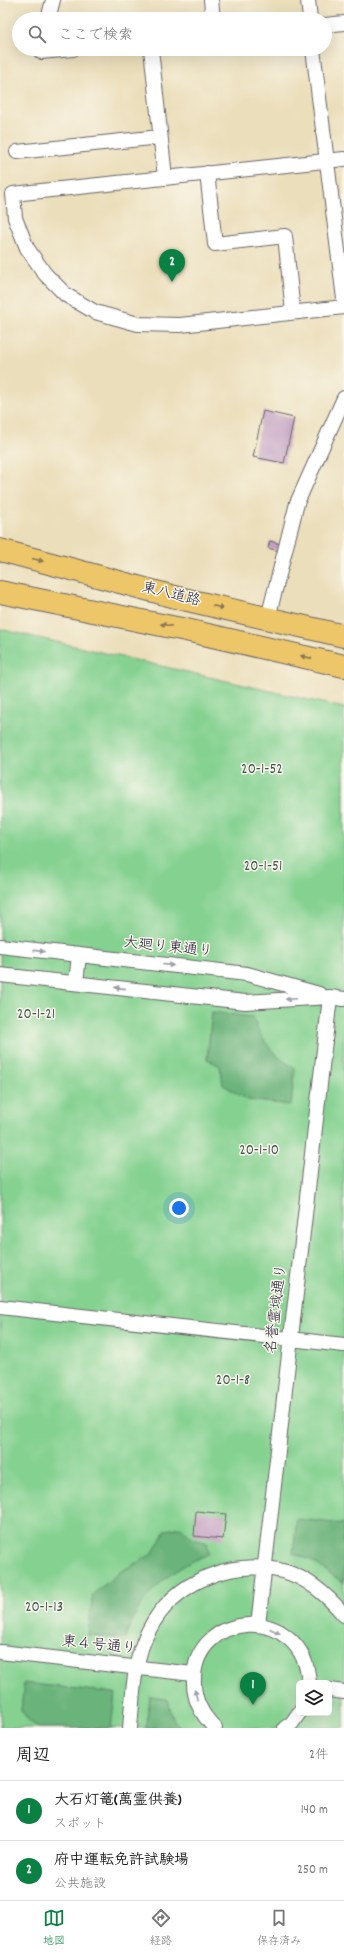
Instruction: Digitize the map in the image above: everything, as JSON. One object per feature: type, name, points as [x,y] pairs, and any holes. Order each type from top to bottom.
[{"type":"main road","name":"東八道路","points":[[0,550],[178,598],[344,636]]},
{"type":"main road","name":"東八道路","points":[[0,592],[186,630],[344,666]]},
{"type":"lane","points":[[50,12],[53,0]]},
{"type":"lane","points":[[211,0],[212,12]]},
{"type":"lane","points":[[308,0],[309,12]]},
{"type":"lane","points":[[332,24],[344,22]]},
{"type":"lane","points":[[152,56],[165,177]]},
{"type":"lane","points":[[314,56],[344,299]]},
{"type":"lane","points":[[17,152],[160,137]]},
{"type":"lane","points":[[344,159],[13,194],[15,218],[27,248],[45,274],[66,295],[95,312],[138,324],[180,325],[344,307]]},
{"type":"lane","points":[[207,173],[215,244],[285,236],[293,312]]},
{"type":"lane","points":[[268,618],[298,503],[344,398]]},
{"type":"lane","name":"大廻り東通り","points":[[0,946],[247,974],[330,997],[344,999]]},
{"type":"lane","points":[[76,984],[79,955]]},
{"type":"lane","name":"大廻り東通り","points":[[0,975],[245,1002],[330,997]]},
{"type":"lane","name":"名誉霊域通り","points":[[258,1625],[330,997]]},
{"type":"lane","points":[[0,1307],[344,1345]]},
{"type":"lane","points":[[130,1728],[136,1668],[141,1649],[149,1630],[160,1613],[178,1594],[207,1576],[225,1570],[245,1567],[287,1572],[320,1591],[344,1615]]},
{"type":"lane","points":[[215,1728],[202,1713],[194,1694],[193,1674],[199,1657],[209,1642],[223,1631],[240,1625],[258,1625],[276,1630],[291,1639],[302,1653],[308,1670],[309,1680]]},
{"type":"lane","name":"東４号通り","points":[[0,1652],[193,1674]]},
{"type":"lane","points":[[332,1690],[344,1692]]},
{"type":"lane","points":[[285,1728],[292,1723],[297,1716]]},
{"type":"green space","points":[[0,629],[344,708],[344,1728],[0,1728]]},
{"type":"green space","points":[[212,1012],[253,1017],[260,1033],[269,1047],[280,1058],[295,1068],[291,1105],[248,1100],[223,1085],[220,1066],[207,1059]]},
{"type":"green space","points":[[297,1519],[344,1524],[344,1583],[310,1560],[293,1553]]},
{"type":"green space","points":[[181,1527],[193,1539],[207,1543],[209,1554],[194,1560],[168,1576],[157,1586],[138,1610],[125,1639],[88,1635],[93,1594],[120,1572],[152,1554],[166,1530]]},
{"type":"green space","points":[[24,1683],[115,1693],[111,1728],[39,1728],[29,1721],[21,1710]]},
{"type":"green space","points":[[150,1697],[167,1699],[173,1718],[179,1728],[146,1728]]},
{"type":"building","points":[[263,411],[294,418],[284,463],[253,457]]},
{"type":"building","points":[[270,541],[280,544],[279,551],[268,548]]},
{"type":"building","points":[[196,1511],[226,1514],[223,1539],[194,1536]]},
{"type":"place","name":"府中運転免許試験場","points":[[172,282]]},
{"type":"place","name":"大石灯篭(萬霊供養)","points":[[253,1705]]},
{"type":"park label","name":"20-1-52","points":[[262,770]]},
{"type":"park label","name":"20-1-51","points":[[263,867]]},
{"type":"park label","name":"20-1-21","points":[[36,1015]]},
{"type":"park label","name":"20-1-10","points":[[259,1151]]},
{"type":"park label","name":"20-1-8","points":[[233,1381]]},
{"type":"park label","name":"20-1-13","points":[[44,1608]]}]
